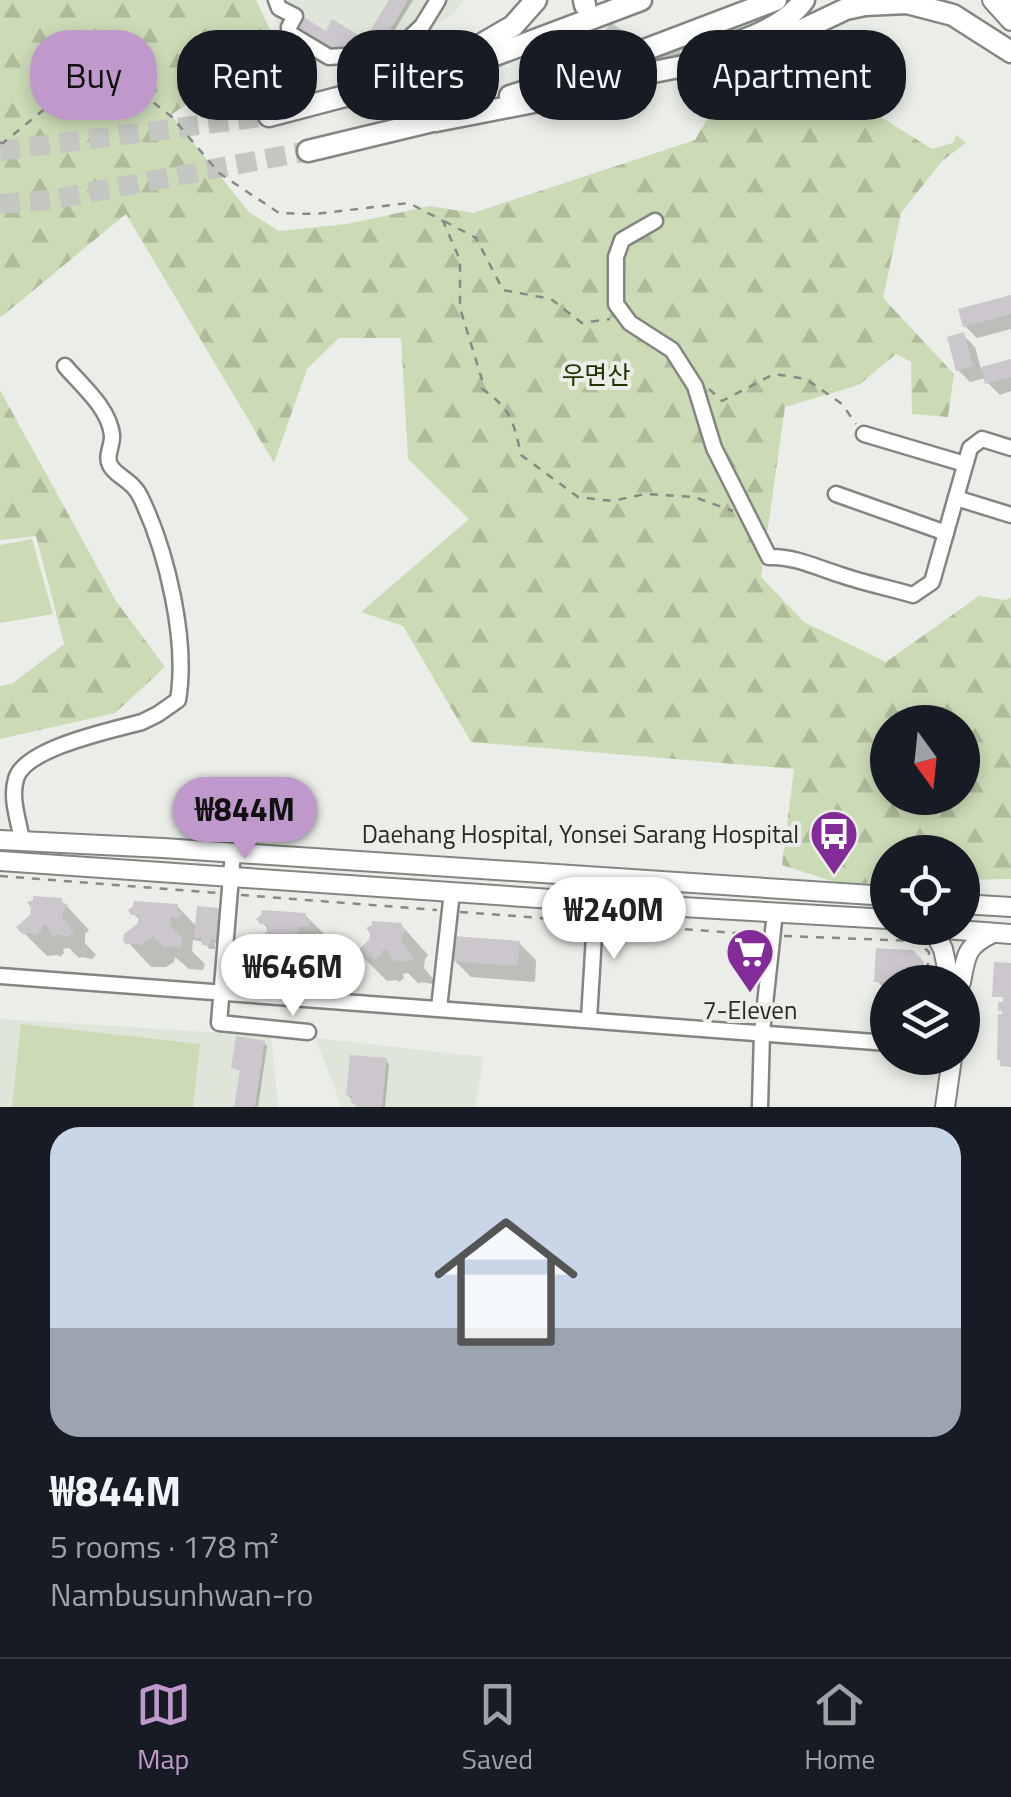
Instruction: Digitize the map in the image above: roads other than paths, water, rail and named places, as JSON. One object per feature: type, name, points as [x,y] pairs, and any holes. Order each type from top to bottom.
[{"type":"highway","points":[[499,36],[536,0]]},
{"type":"highway","points":[[499,54],[641,0]]},
{"type":"highway","points":[[436,122],[597,68],[776,0]]},
{"type":"highway","points":[[766,30],[800,7],[804,0]]},
{"type":"highway","points":[[308,152],[740,55],[846,9],[865,5],[906,3],[953,15],[1011,52]]},
{"type":"main road","points":[[992,0],[1011,21]]},
{"type":"main road","points":[[0,840],[870,895]]},
{"type":"main road","points":[[160,872],[172,867],[175,860],[163,848]]},
{"type":"main road","points":[[280,880],[268,864],[281,856]]},
{"type":"main road","points":[[0,862],[160,872],[230,885],[280,880],[451,902],[596,902],[870,917]]},
{"type":"main road","points":[[980,894],[1011,895]]},
{"type":"main road","points":[[980,905],[1011,907]]},
{"type":"main road","points":[[980,921],[1011,923]]},
{"type":"main road","points":[[980,933],[1011,934]]},
{"type":"main road","points":[[965,965],[967,952],[991,934]]},
{"type":"main road","points":[[945,1107],[950,1075]]},
{"type":"street","points":[[276,0],[280,8],[295,16],[289,33],[329,57],[370,54],[388,58],[422,26],[438,0]]},
{"type":"street","points":[[655,220],[622,240],[616,257],[616,304],[630,324],[672,350],[694,386],[714,448],[769,558],[812,565],[913,595],[932,582],[970,448],[982,439],[1011,448]]},
{"type":"street","points":[[22,841],[7,801],[8,776],[38,754],[158,714],[178,700],[181,681],[176,621],[166,570],[145,508],[130,481],[110,466],[112,434],[106,416],[65,366]]},
{"type":"street","points":[[864,434],[966,464]]},
{"type":"street","points":[[836,494],[946,532]]},
{"type":"street","points":[[956,498],[1011,515]]},
{"type":"street","points":[[233,852],[219,1023],[308,1032]]},
{"type":"street","points":[[440,1008],[451,902]]},
{"type":"street","points":[[588,1019],[596,902]]},
{"type":"street","points":[[760,1107],[762,1032],[775,912]]},
{"type":"street","points":[[0,976],[870,1041]]},
{"type":"tunnel","points":[[586,7],[597,22],[624,42],[656,52],[677,53]]},
{"type":"tunnel","points":[[0,151],[238,120]]},
{"type":"tunnel","points":[[0,204],[50,200],[308,151]]},
{"type":"place","name":"Daehang Hospital, Yonsei Sarang Hospital","points":[[834,876]]},
{"type":"place","name":"7-Eleven","points":[[750,994]]},
{"type":"park label","name":"우면산","points":[[596,375]]}]
